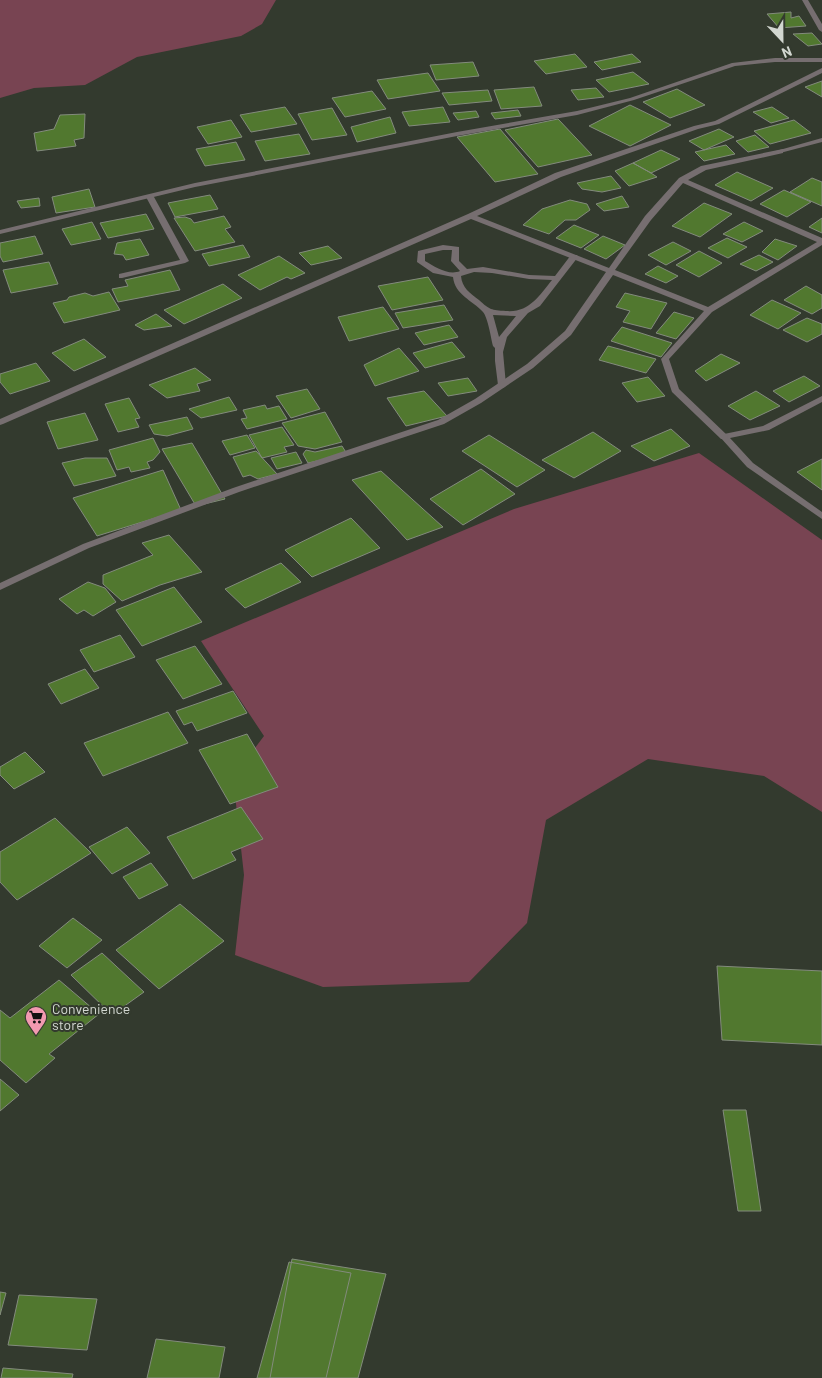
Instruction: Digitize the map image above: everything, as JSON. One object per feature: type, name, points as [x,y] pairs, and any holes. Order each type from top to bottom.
[{"type":"street","points":[[805,0],[822,30]]},
{"type":"street","points":[[0,232],[205,183],[447,135],[577,113],[632,99],[734,64],[775,60],[822,60]]},
{"type":"street","points":[[0,422],[471,216],[558,174],[696,128],[717,123],[822,70]]},
{"type":"street","points":[[0,587],[96,542],[236,490],[441,422],[530,366],[568,333],[609,271],[648,218],[682,180],[704,168],[822,140]]},
{"type":"street","points":[[682,180],[822,242]]},
{"type":"street","points":[[122,276],[185,261],[150,197]]},
{"type":"street","points":[[471,216],[709,310]]},
{"type":"street","points":[[822,242],[709,310],[665,359],[675,390],[750,465],[822,516]]},
{"type":"street","points":[[466,271],[455,260],[456,250],[450,247],[421,253],[421,262],[426,267],[457,275],[466,271],[484,270],[528,277],[557,278]]},
{"type":"street","points":[[497,346],[508,328],[526,311],[537,304],[574,257]]},
{"type":"street","points":[[457,275],[458,284],[462,289],[488,312],[515,314],[526,311]]},
{"type":"street","points":[[488,312],[497,346],[502,385]]},
{"type":"street","points":[[724,437],[766,428],[822,399]]},
{"type":"shaded area","points":[[0,0],[276,0],[262,24],[241,36],[137,57],[85,85],[34,88],[0,98]]},
{"type":"shaded area","points":[[699,453],[822,540],[822,812],[764,776],[648,759],[546,820],[527,923],[469,982],[323,987],[235,955],[244,875],[233,777],[264,736],[201,641],[514,509]]},
{"type":"building","points":[[791,12],[791,18],[799,16],[806,26],[779,28],[767,14]]},
{"type":"building","points":[[812,33],[822,44],[808,46],[793,34]]},
{"type":"building","points":[[575,54],[587,67],[546,74],[534,61]]},
{"type":"building","points":[[632,54],[641,62],[602,70],[594,62]]},
{"type":"building","points":[[473,62],[479,76],[436,80],[430,65]]},
{"type":"building","points":[[633,72],[649,84],[609,92],[596,80]]},
{"type":"building","points":[[428,73],[440,91],[388,99],[377,80]]},
{"type":"building","points":[[822,81],[822,97],[805,87]]},
{"type":"building","points":[[534,87],[542,106],[501,109],[494,90]]},
{"type":"building","points":[[596,88],[604,97],[578,100],[571,90]]},
{"type":"building","points":[[677,89],[705,105],[670,118],[643,102]]},
{"type":"building","points":[[488,90],[492,101],[449,105],[442,93]]},
{"type":"building","points":[[372,91],[386,109],[345,117],[332,98]]},
{"type":"building","points":[[630,105],[671,125],[630,146],[589,126]]},
{"type":"building","points":[[285,107],[297,124],[251,132],[240,115]]},
{"type":"building","points":[[443,107],[450,122],[409,126],[402,112]]},
{"type":"building","points":[[772,107],[789,118],[771,123],[753,112]]},
{"type":"building","points":[[332,108],[347,135],[312,140],[298,114]]},
{"type":"building","points":[[518,110],[521,116],[495,119],[491,113]]},
{"type":"building","points":[[476,111],[479,117],[458,120],[453,113]]},
{"type":"building","points":[[85,114],[84,138],[74,140],[76,146],[37,151],[34,133],[54,129],[60,115]]},
{"type":"building","points":[[390,117],[396,133],[357,142],[351,127]]},
{"type":"building","points":[[558,119],[592,155],[538,167],[505,130]]},
{"type":"building","points":[[231,120],[242,137],[208,144],[197,127]]},
{"type":"building","points":[[794,120],[811,133],[770,144],[754,131]]},
{"type":"building","points":[[500,129],[538,174],[495,182],[457,137]]},
{"type":"building","points":[[719,129],[734,137],[704,150],[689,141]]},
{"type":"building","points":[[299,134],[310,154],[265,161],[255,141]]},
{"type":"building","points":[[755,135],[769,147],[748,152],[736,141]]},
{"type":"building","points":[[236,142],[245,160],[205,166],[196,149]]},
{"type":"building","points":[[726,145],[735,154],[704,161],[695,152]]},
{"type":"building","points":[[661,150],[680,159],[651,173],[633,163]]},
{"type":"building","points":[[633,163],[657,177],[629,186],[615,171]]},
{"type":"building","points":[[737,172],[773,188],[751,201],[715,185]]},
{"type":"building","points":[[611,176],[621,188],[602,192],[582,189],[577,183]]},
{"type":"building","points":[[812,178],[822,182],[822,206],[790,192]]},
{"type":"building","points":[[89,189],[95,207],[56,213],[52,197]]},
{"type":"building","points":[[784,190],[811,202],[787,217],[760,204]]},
{"type":"building","points":[[210,195],[218,209],[175,217],[168,203]]},
{"type":"building","points":[[622,196],[629,207],[604,211],[596,204]]},
{"type":"building","points":[[39,198],[40,206],[21,208],[17,201]]},
{"type":"building","points":[[570,200],[587,204],[590,210],[576,220],[565,220],[549,234],[523,225],[542,209]]},
{"type":"building","points":[[704,203],[732,214],[700,237],[672,226]]},
{"type":"building","points":[[146,214],[154,229],[108,238],[100,223]]},
{"type":"building","points":[[224,216],[231,227],[225,229],[235,242],[195,251],[174,218],[185,217],[191,219],[194,223]]},
{"type":"building","points":[[822,218],[822,233],[809,227]]},
{"type":"building","points":[[92,222],[101,239],[71,245],[62,229]]},
{"type":"building","points":[[744,222],[763,231],[742,242],[723,234]]},
{"type":"building","points":[[574,225],[599,235],[581,248],[556,238]]},
{"type":"building","points":[[35,236],[43,254],[3,262],[0,256],[0,243]]},
{"type":"building","points":[[603,236],[625,245],[606,259],[584,249]]},
{"type":"building","points":[[727,238],[747,247],[728,258],[708,248]]},
{"type":"building","points":[[140,239],[149,255],[126,260],[123,255],[114,254],[117,243]]},
{"type":"building","points":[[775,239],[797,246],[778,260],[762,252]]},
{"type":"building","points":[[673,242],[691,251],[666,265],[648,255]]},
{"type":"building","points":[[243,245],[250,257],[209,266],[202,254]]},
{"type":"building","points":[[328,246],[342,258],[311,265],[299,253]]},
{"type":"building","points":[[699,251],[722,263],[699,277],[676,265]]},
{"type":"building","points":[[759,255],[773,262],[756,271],[740,264]]},
{"type":"building","points":[[279,256],[305,273],[291,279],[287,277],[260,290],[238,275]]},
{"type":"building","points":[[49,262],[58,284],[11,293],[3,270]]},
{"type":"building","points":[[658,266],[678,276],[666,283],[645,274]]},
{"type":"building","points":[[170,270],[180,290],[118,302],[112,289],[128,286],[125,280]]},
{"type":"building","points":[[428,277],[443,300],[392,310],[378,286]]},
{"type":"building","points":[[223,284],[242,298],[184,324],[164,310]]},
{"type":"building","points":[[806,286],[822,295],[822,308],[812,314],[784,300]]},
{"type":"building","points":[[109,292],[120,310],[64,323],[53,303],[85,293],[93,296]]},
{"type":"building","points":[[625,293],[667,303],[651,329],[623,322],[630,311],[616,307]]},
{"type":"building","points":[[772,300],[801,313],[778,329],[750,315]]},
{"type":"building","points":[[444,305],[453,320],[403,328],[395,313]]},
{"type":"building","points":[[383,307],[399,329],[349,341],[338,317]]},
{"type":"building","points":[[674,312],[694,318],[676,339],[656,333]]},
{"type":"building","points":[[156,314],[172,326],[144,330],[135,325]]},
{"type":"building","points":[[807,318],[822,324],[822,334],[807,342],[783,330]]},
{"type":"building","points":[[449,325],[458,337],[424,345],[415,333]]},
{"type":"building","points":[[622,327],[672,343],[661,357],[611,341]]},
{"type":"building","points":[[84,339],[106,357],[74,371],[52,353]]},
{"type":"building","points":[[452,342],[465,357],[425,368],[413,353]]},
{"type":"building","points":[[608,346],[656,359],[646,373],[599,360]]},
{"type":"building","points":[[399,348],[419,371],[375,386],[364,365]]},
{"type":"building","points":[[721,354],[740,363],[706,381],[695,371]]},
{"type":"building","points":[[36,363],[50,381],[10,394],[0,382],[0,374]]},
{"type":"building","points":[[195,368],[211,380],[197,384],[200,391],[167,398],[149,385]]},
{"type":"building","points":[[804,376],[820,386],[789,402],[773,391]]},
{"type":"building","points":[[648,377],[665,396],[637,402],[622,383]]},
{"type":"building","points":[[468,378],[477,391],[448,396],[438,383]]},
{"type":"building","points":[[307,389],[320,409],[291,418],[276,396]]},
{"type":"building","points":[[424,391],[447,416],[406,426],[387,398]]},
{"type":"building","points":[[756,391],[780,406],[750,420],[728,406]]},
{"type":"building","points":[[229,397],[237,410],[201,418],[189,409]]},
{"type":"building","points":[[129,398],[140,418],[135,419],[139,427],[118,432],[105,404]]},
{"type":"building","points":[[265,405],[267,409],[279,406],[287,419],[247,429],[241,419],[247,418],[243,410]]},
{"type":"building","points":[[325,412],[342,442],[315,449],[298,446],[282,423]]},
{"type":"building","points":[[85,413],[98,440],[58,449],[47,422]]},
{"type":"building","points":[[187,417],[193,429],[167,436],[154,434],[149,425]]},
{"type":"building","points":[[282,427],[294,445],[284,447],[287,452],[262,458],[249,435]]},
{"type":"building","points":[[671,429],[690,446],[654,461],[631,446]]},
{"type":"building","points":[[593,432],[621,451],[574,478],[542,460]]},
{"type":"building","points":[[247,435],[255,448],[230,455],[222,441]]},
{"type":"building","points":[[489,435],[545,470],[517,487],[462,451]]},
{"type":"building","points":[[153,438],[160,452],[153,460],[147,462],[150,468],[131,472],[129,467],[117,470],[109,450]]},
{"type":"building","points":[[192,443],[225,499],[196,506],[162,449]]},
{"type":"building","points":[[342,446],[347,454],[308,463],[303,454],[306,450],[315,452]]},
{"type":"building","points":[[256,451],[277,474],[258,479],[250,475],[243,477],[233,457]]},
{"type":"building","points":[[296,452],[302,463],[277,469],[271,458]]},
{"type":"building","points":[[85,458],[107,458],[116,476],[74,486],[62,463]]},
{"type":"building","points":[[822,459],[822,490],[797,472]]},
{"type":"building","points":[[481,469],[515,494],[463,525],[430,499]]},
{"type":"building","points":[[163,470],[181,510],[97,536],[73,498]]},
{"type":"building","points":[[381,471],[443,527],[407,540],[352,480]]},
{"type":"building","points":[[351,518],[380,548],[312,577],[285,550]]},
{"type":"building","points":[[169,535],[202,572],[160,585],[122,601],[103,584],[103,575],[153,555],[142,543]]},
{"type":"building","points":[[281,563],[301,582],[245,608],[225,589]]},
{"type":"building","points":[[88,582],[105,588],[116,602],[93,616],[84,610],[77,614],[59,599]]},
{"type":"building","points":[[174,587],[202,622],[142,646],[116,610]]},
{"type":"building","points":[[120,635],[135,657],[94,672],[80,650]]},
{"type":"building","points":[[195,646],[222,684],[183,699],[156,660]]},
{"type":"building","points":[[85,669],[99,688],[61,704],[48,684]]},
{"type":"building","points":[[233,691],[247,713],[197,731],[192,722],[184,725],[176,711]]},
{"type":"building","points":[[168,712],[188,743],[103,776],[84,743]]},
{"type":"building","points":[[247,734],[278,787],[230,804],[199,750]]},
{"type":"building","points":[[25,752],[45,772],[14,789],[0,775],[0,767]]},
{"type":"building","points":[[241,807],[263,839],[231,852],[236,860],[193,879],[167,837]]},
{"type":"building","points":[[55,818],[91,853],[17,900],[0,882],[0,852]]},
{"type":"building","points":[[127,827],[150,853],[112,874],[89,847]]},
{"type":"building","points":[[151,863],[168,885],[139,899],[123,877]]},
{"type":"building","points":[[180,904],[224,941],[159,989],[116,950]]},
{"type":"building","points":[[73,918],[102,940],[67,968],[39,946]]},
{"type":"building","points":[[102,953],[144,992],[112,1015],[71,975]]},
{"type":"building","points":[[717,966],[822,971],[822,1045],[722,1040]]},
{"type":"building","name":"Convenience store","points":[[59,980],[99,1014],[49,1054],[55,1058],[26,1083],[0,1060],[0,1010],[10,1018]]},
{"type":"building","points":[[0,1079],[19,1095],[0,1111]]},
{"type":"building","points":[[723,1110],[746,1110],[761,1211],[738,1211]]},
{"type":"building","points":[[292,1259],[386,1274],[358,1378],[270,1378]]},
{"type":"building","points":[[289,1262],[351,1273],[326,1378],[257,1378]]},
{"type":"building","points":[[0,1292],[6,1293],[0,1315]]},
{"type":"building","points":[[19,1295],[97,1299],[87,1350],[8,1345]]},
{"type":"building","points":[[156,1339],[225,1347],[219,1378],[147,1378]]},
{"type":"building","points":[[3,1368],[73,1374],[72,1378],[1,1378]]},
{"type":"place","name":"Convenience store","points":[[36,1036]]}]
